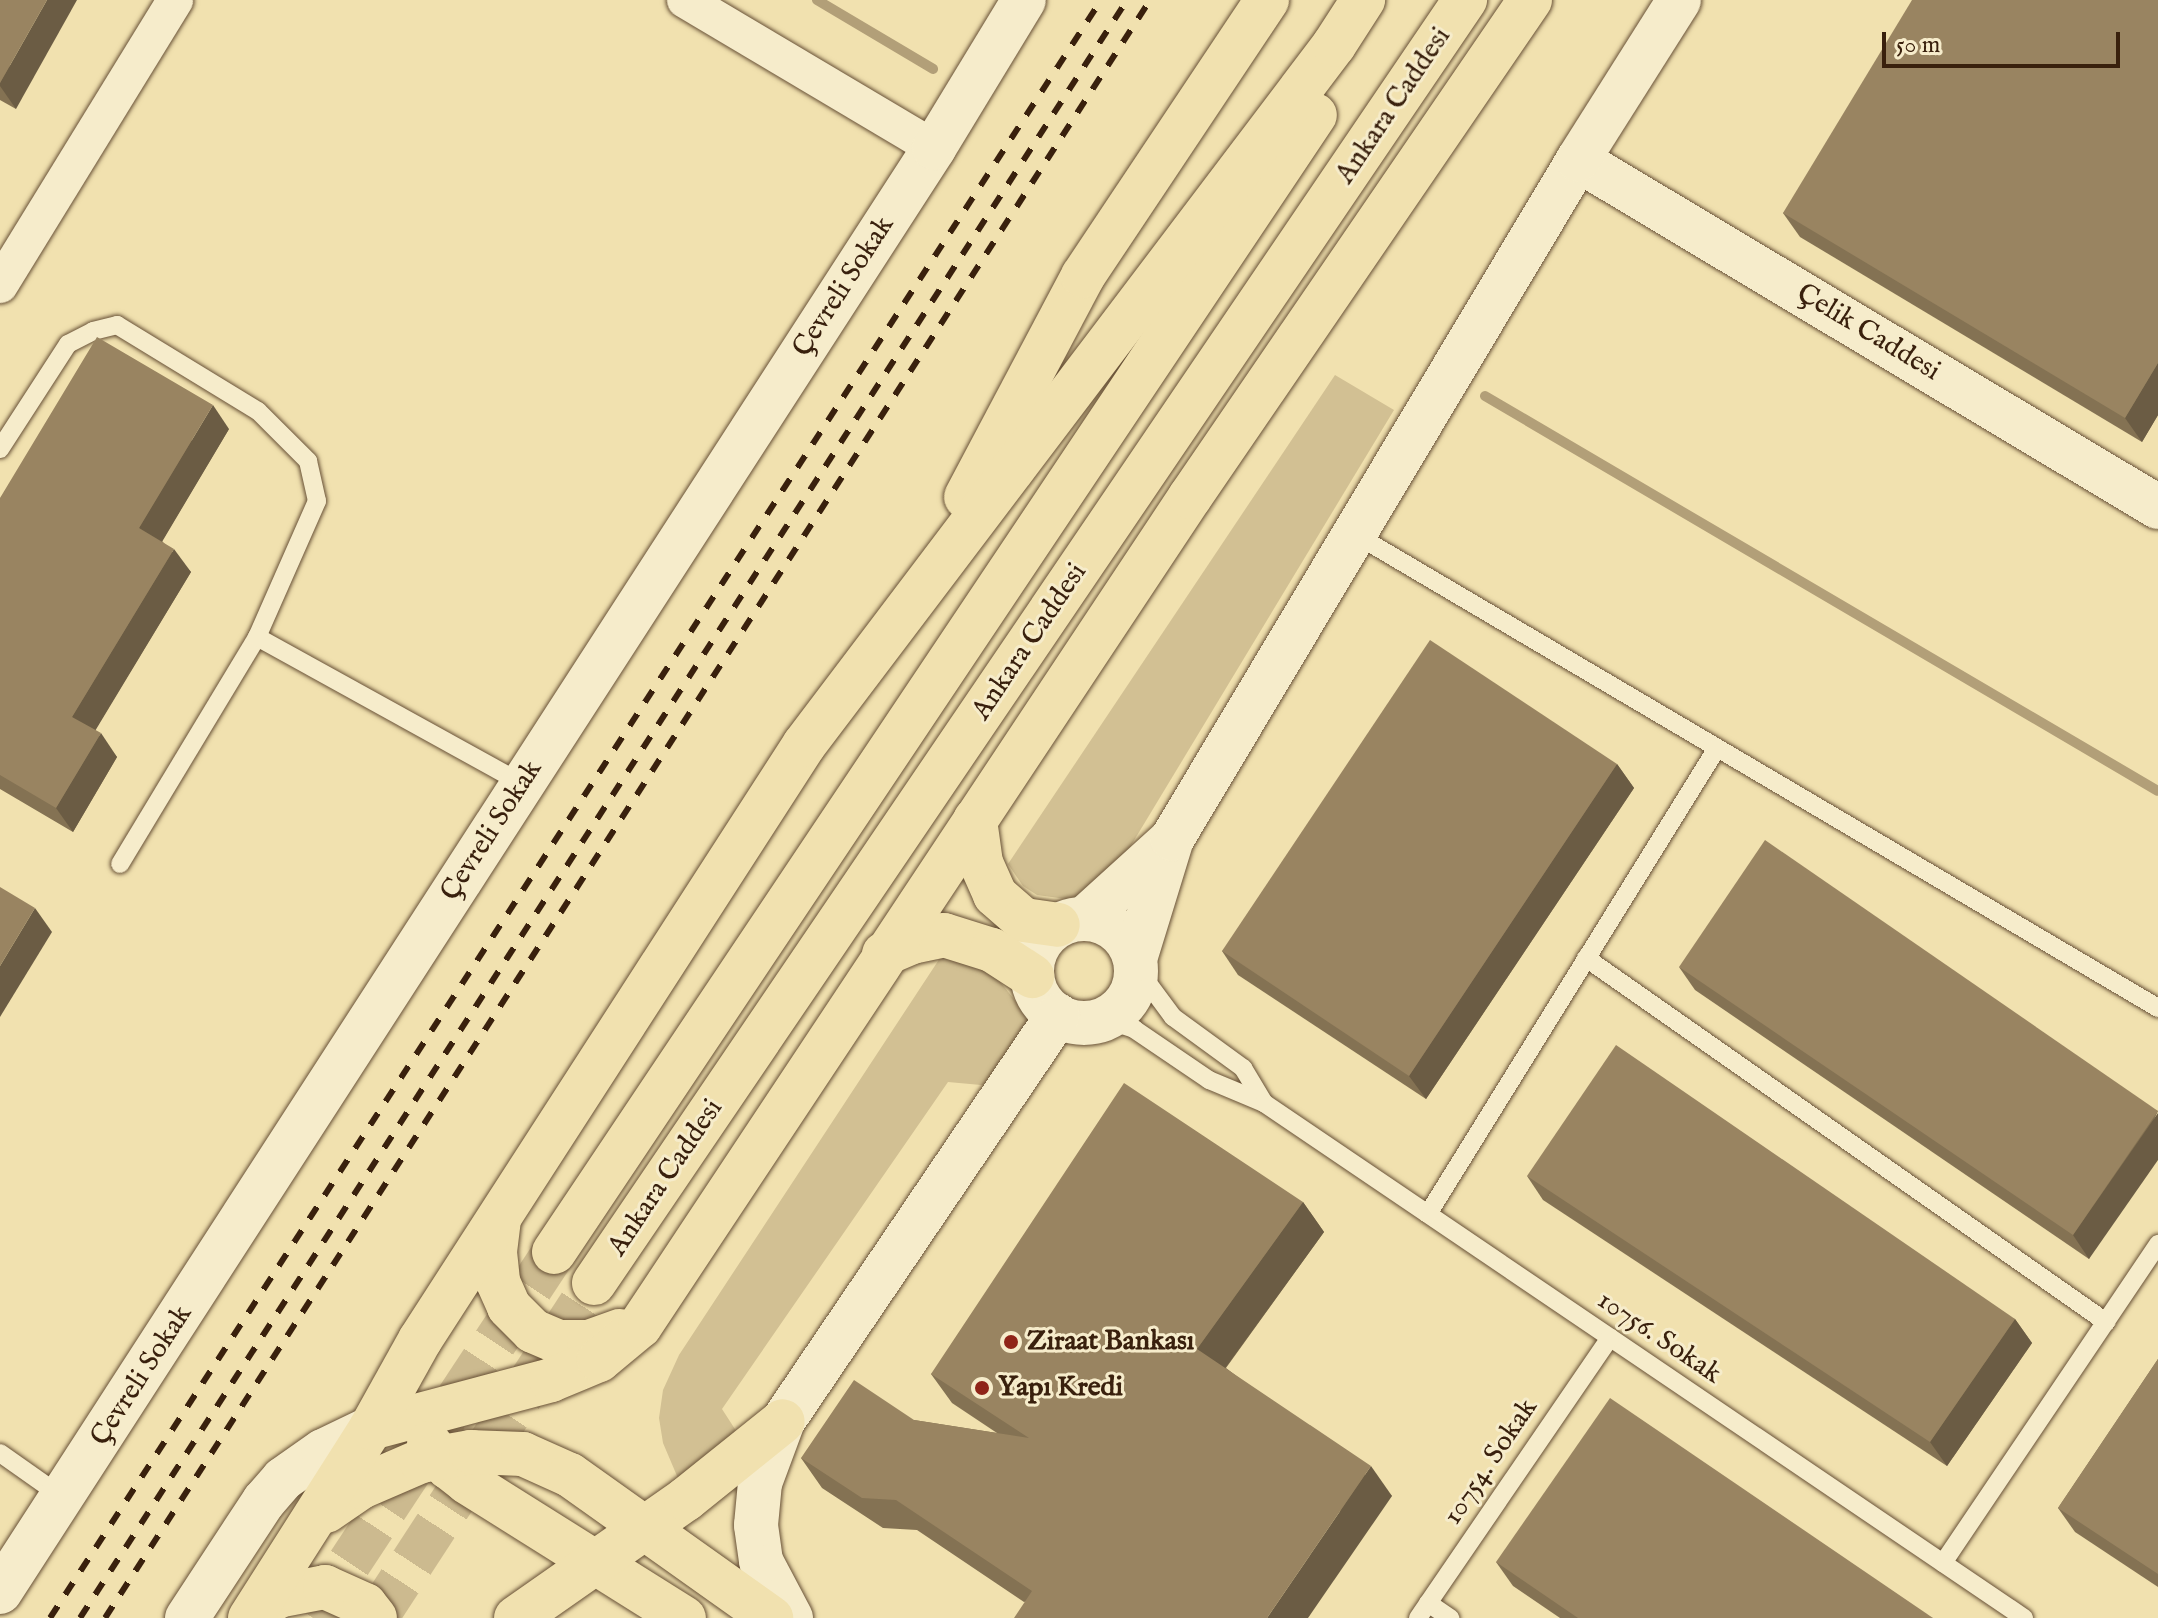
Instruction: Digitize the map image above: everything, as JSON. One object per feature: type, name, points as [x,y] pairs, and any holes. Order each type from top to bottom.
[{"type":"highway","points":[[903,615],[1083,276],[1267,0]]},
{"type":"highway","points":[[253,1614],[371,1428],[420,1340],[804,745],[1334,45],[1363,0]]},
{"type":"highway","name":"Ankara Caddesi","points":[[554,1252],[1392,0]]},
{"type":"highway","name":"Ankara Caddesi","points":[[594,1283],[1465,0]]},
{"type":"highway","points":[[371,1428],[524,1390],[599,1360],[640,1326],[1190,497],[1530,0]]},
{"type":"highway","points":[[1190,497],[1404,92]]},
{"type":"highway","points":[[975,820],[981,863],[995,895],[1024,920],[1071,922]]},
{"type":"highway","points":[[884,954],[912,942],[944,935],[992,950],[1032,976]]},
{"type":"highway","points":[[500,1217],[495,1252],[498,1282],[509,1307],[533,1331],[559,1342],[589,1342],[619,1331],[657,1300]]},
{"type":"highway","points":[[420,1340],[413,1381],[418,1415],[439,1457],[467,1482],[684,1618]]},
{"type":"highway","points":[[516,1618],[715,1477],[783,1421]]},
{"type":"highway","points":[[316,1518],[382,1477],[439,1457],[506,1451],[539,1459],[570,1475],[771,1618]]},
{"type":"highway","points":[[253,1614],[278,1596],[325,1587],[365,1605],[375,1618]]},
{"type":"street","points":[[3,274],[175,0]]},
{"type":"street","points":[[685,0],[934,148]]},
{"type":"street","points":[[984,69],[1006,0]]},
{"type":"street","points":[[984,69],[1024,0]]},
{"type":"street","points":[[1172,839],[1038,947],[1032,976],[1040,999],[1058,1015],[1080,1023],[1104,1019],[1128,998],[1135,963],[1172,839],[1578,160],[1679,0]]},
{"type":"street","name":"Çevreli Sokak","points":[[0,1592],[984,69]]},
{"type":"street","name":"Çelik Caddesi","points":[[1578,160],[2157,505]]},
{"type":"street","points":[[1071,922],[1113,928],[1129,944],[1135,963]]},
{"type":"street","points":[[791,1618],[761,1561],[756,1525],[760,1483],[783,1421],[1058,1015]]},
{"type":"street","points":[[187,1618],[264,1501],[283,1479],[323,1451],[371,1428]]},
{"type":"lane","points":[[0,449],[68,344],[93,331],[117,325],[258,411],[308,461],[317,501],[257,637],[120,864]]},
{"type":"lane","points":[[1353,533],[2158,1008]]},
{"type":"lane","points":[[257,637],[522,783]]},
{"type":"lane","points":[[1428,1214],[1717,748]]},
{"type":"lane","points":[[1586,958],[2106,1322]]},
{"type":"lane","name":"10756. Sokak","points":[[1135,963],[1155,998],[1173,1017],[1243,1068],[1264,1103]]},
{"type":"lane","name":"10756. Sokak","points":[[1104,1019],[1134,1029],[1209,1080],[1264,1103],[2024,1618]]},
{"type":"lane","points":[[1943,1563],[2158,1244]]},
{"type":"lane","name":"10754. Sokak","points":[[1423,1611],[1610,1338]]},
{"type":"lane","points":[[0,1453],[63,1498]]},
{"type":"lane","points":[[1423,1611],[1450,1618]]},
{"type":"shaded area","points":[[1335,375],[1394,410],[1121,862],[1083,894],[1066,899],[1037,895],[1023,886],[1008,864]]},
{"type":"shaded area","points":[[940,958],[965,959],[997,978],[1037,1028],[992,1086],[948,1082],[722,1409],[742,1440],[680,1483],[663,1443],[659,1418],[663,1390],[679,1355]]},
{"type":"building","points":[[0,0],[47,0],[0,83]]},
{"type":"building","points":[[1912,0],[2158,0],[2158,363],[2125,418],[1783,213]]},
{"type":"building","points":[[97,337],[213,405],[139,528],[174,549],[72,717],[101,733],[56,808],[0,775],[0,498]]},
{"type":"building","points":[[1430,640],[1617,764],[1409,1076],[1222,951]]},
{"type":"building","points":[[1765,840],[2158,1111],[2073,1235],[1679,967]]},
{"type":"building","points":[[0,887],[35,908],[0,966]]},
{"type":"building","points":[[1616,1045],[2015,1319],[1930,1442],[1527,1176]]},
{"type":"building","points":[[1124,1083],[1303,1202],[1197,1349],[1371,1466],[1267,1618],[1014,1618],[1032,1591],[896,1500],[862,1498],[801,1458],[854,1380],[914,1420],[1029,1438],[931,1374]]},
{"type":"building","points":[[2158,1359],[2158,1574],[2058,1508]]},
{"type":"building","points":[[1610,1398],[1933,1618],[1578,1618],[1496,1562]]},
{"type":"waterway","points":[[817,0],[933,69]]},
{"type":"waterway","points":[[1485,396],[2158,791]]},
{"type":"tunnel","points":[[313,1618],[554,1252]]},
{"type":"tunnel","points":[[376,1618],[594,1283]]},
{"type":"railway","points":[[50,1618],[1101,0]]},
{"type":"railway","points":[[80,1618],[1127,0]]},
{"type":"railway","points":[[105,1618],[1150,0]]},
{"type":"place","name":"Ziraat Bankası","points":[[1011,1342]]},
{"type":"place","name":"Yapı Kredi","points":[[982,1388]]}]
